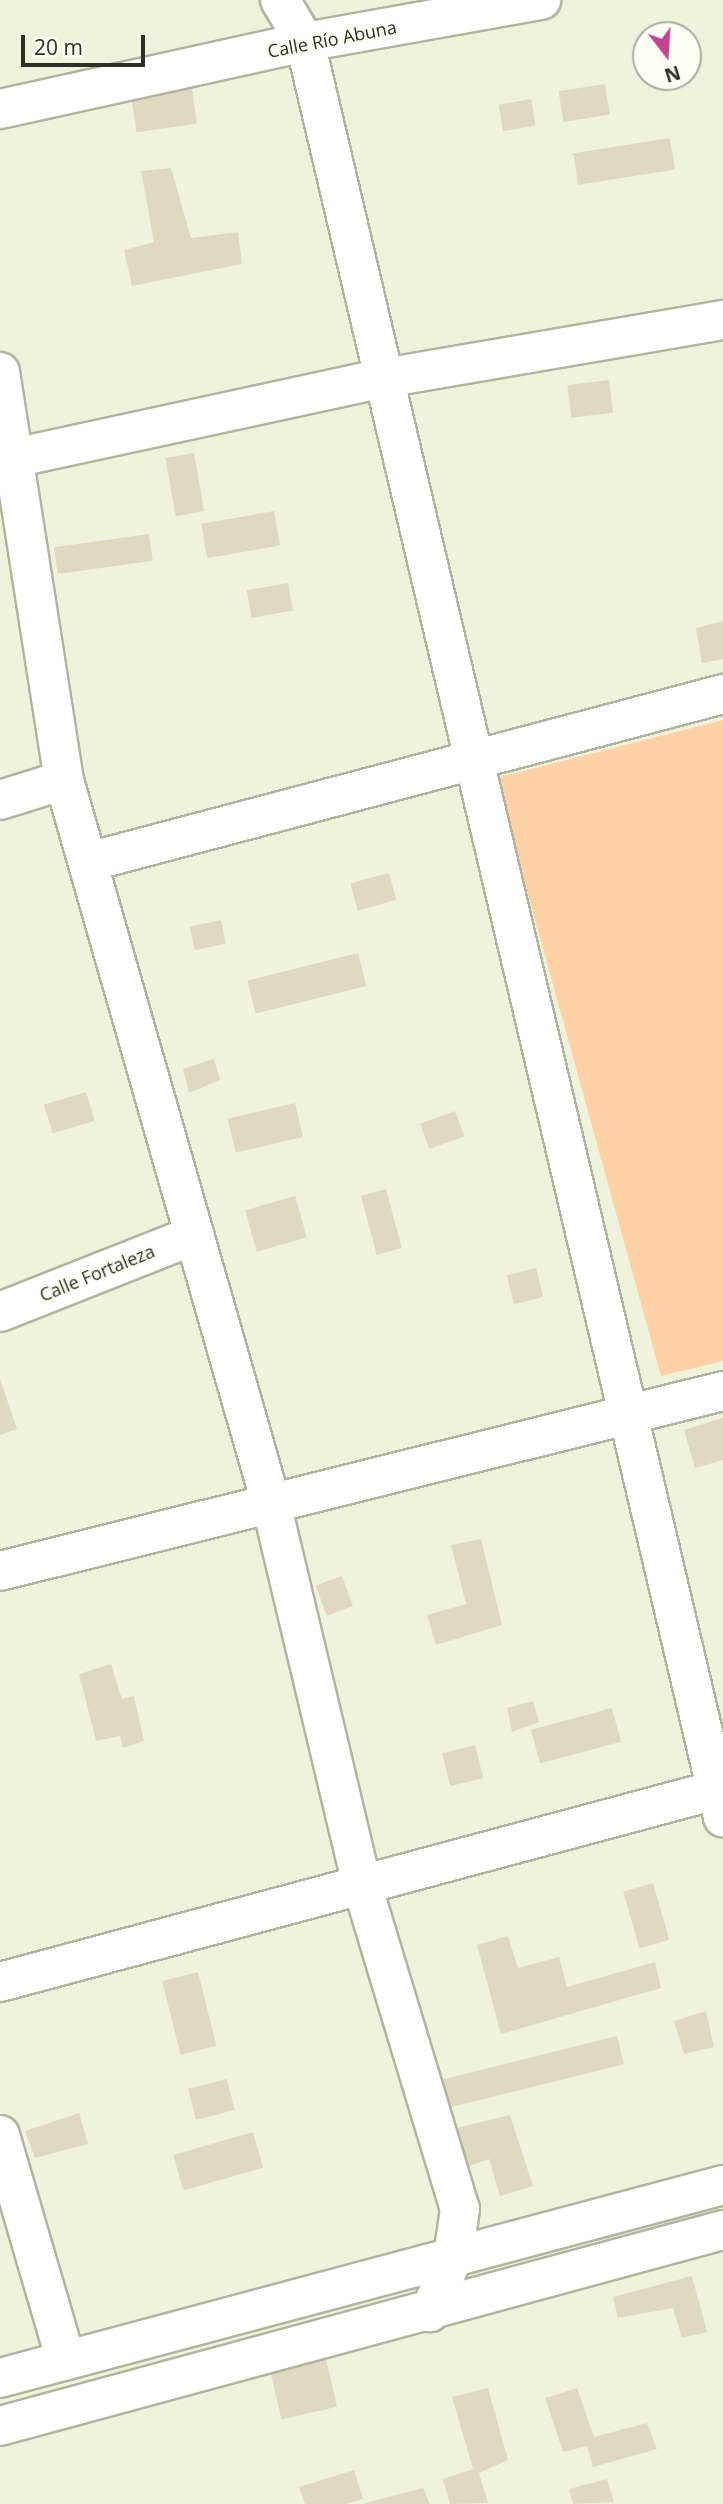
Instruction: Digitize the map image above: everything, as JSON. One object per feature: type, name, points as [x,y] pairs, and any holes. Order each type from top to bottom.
[{"type":"street","points":[[0,1982],[362,1885],[721,1798],[628,1415],[305,42],[280,0]]},
{"type":"street","name":"Calle Río Abuna","points":[[0,109],[305,42],[541,0]]},
{"type":"street","points":[[7,460],[384,378],[723,320]]},
{"type":"street","points":[[0,372],[7,460],[64,779],[271,1503],[362,1885],[460,2209],[453,2257],[430,2312]]},
{"type":"street","points":[[88,862],[723,694]]},
{"type":"street","points":[[0,800],[64,779]]},
{"type":"street","name":"Calle Fortaleza","points":[[0,1312],[194,1235]]},
{"type":"street","points":[[0,1570],[723,1391]]},
{"type":"street","points":[[0,2135],[66,2361]]},
{"type":"street","points":[[0,2378],[723,2185]]},
{"type":"street","points":[[0,2426],[430,2312],[723,2230]]},
{"type":"shaded area","points":[[723,720],[723,1361],[661,1376],[496,778]]},
{"type":"building","points":[[605,84],[610,115],[563,122],[559,91]]},
{"type":"building","points":[[192,89],[197,124],[136,132],[132,97]]},
{"type":"building","points":[[531,99],[536,126],[503,131],[499,105]]},
{"type":"building","points":[[670,138],[675,170],[578,185],[573,153]]},
{"type":"building","points":[[171,168],[191,238],[238,232],[242,264],[132,286],[124,250],[154,242],[141,171]]},
{"type":"building","points":[[609,380],[613,413],[571,418],[567,385]]},
{"type":"building","points":[[194,453],[204,511],[176,516],[165,458]]},
{"type":"building","points":[[274,511],[280,545],[207,558],[201,524]]},
{"type":"building","points":[[149,534],[153,561],[58,574],[54,547]]},
{"type":"building","points":[[288,583],[293,611],[252,618],[247,590]]},
{"type":"building","points":[[723,621],[723,659],[702,663],[696,628]]},
{"type":"building","points":[[389,873],[396,900],[358,910],[350,883]]},
{"type":"building","points":[[221,920],[226,943],[195,950],[190,927]]},
{"type":"building","points":[[358,953],[366,986],[256,1014],[247,981]]},
{"type":"building","points":[[214,1059],[220,1080],[189,1093],[183,1069]]},
{"type":"building","points":[[86,1092],[95,1121],[53,1134],[44,1105]]},
{"type":"building","points":[[295,1103],[303,1137],[236,1153],[228,1119]]},
{"type":"building","points":[[455,1111],[464,1136],[429,1149],[420,1124]]},
{"type":"building","points":[[386,1189],[402,1248],[377,1255],[361,1196]]},
{"type":"building","points":[[295,1196],[307,1237],[257,1252],[245,1210]]},
{"type":"building","points":[[536,1268],[543,1297],[514,1304],[507,1275]]},
{"type":"building","points":[[0,1379],[17,1429],[0,1435]]},
{"type":"building","points":[[723,1418],[723,1460],[695,1468],[684,1430]]},
{"type":"building","points":[[481,1539],[502,1625],[436,1645],[427,1615],[466,1604],[451,1545]]},
{"type":"building","points":[[342,1576],[353,1606],[327,1616],[316,1586]]},
{"type":"building","points":[[111,1664],[122,1699],[134,1696],[144,1741],[123,1748],[120,1736],[96,1741],[79,1674]]},
{"type":"building","points":[[533,1701],[539,1722],[512,1732],[507,1708]]},
{"type":"building","points":[[612,1708],[621,1742],[540,1764],[531,1730]]},
{"type":"building","points":[[475,1745],[483,1778],[450,1786],[442,1753]]},
{"type":"building","points":[[653,1883],[669,1940],[639,1948],[623,1892]]},
{"type":"building","points":[[508,1936],[518,1968],[559,1957],[567,1987],[655,1962],[661,1988],[501,2034],[477,1945]]},
{"type":"building","points":[[198,1972],[216,2046],[180,2055],[162,1981]]},
{"type":"building","points":[[706,2011],[714,2047],[684,2054],[674,2021]]},
{"type":"building","points":[[617,2036],[624,2064],[440,2110],[433,2082]]},
{"type":"building","points":[[227,2079],[235,2110],[196,2120],[188,2089]]},
{"type":"building","points":[[79,2113],[88,2144],[35,2158],[25,2131]]},
{"type":"building","points":[[510,2115],[533,2186],[500,2196],[489,2159],[464,2168],[449,2130]]},
{"type":"building","points":[[253,2132],[263,2168],[183,2190],[173,2155]]},
{"type":"building","points":[[692,2276],[707,2332],[682,2338],[673,2308],[618,2318],[613,2297]]},
{"type":"building","points":[[326,2359],[337,2407],[281,2420],[270,2372]]},
{"type":"building","points":[[488,2388],[508,2460],[479,2473],[488,2503],[450,2504],[443,2479],[473,2469],[452,2397]]},
{"type":"building","points":[[577,2388],[594,2437],[647,2423],[657,2449],[593,2467],[587,2446],[563,2452],[545,2398]]},
{"type":"building","points":[[354,2470],[363,2499],[347,2504],[305,2504],[299,2487]]},
{"type":"building","points":[[607,2479],[614,2502],[573,2504],[569,2489]]},
{"type":"building","points":[[423,2488],[430,2504],[365,2504],[365,2503]]}]
